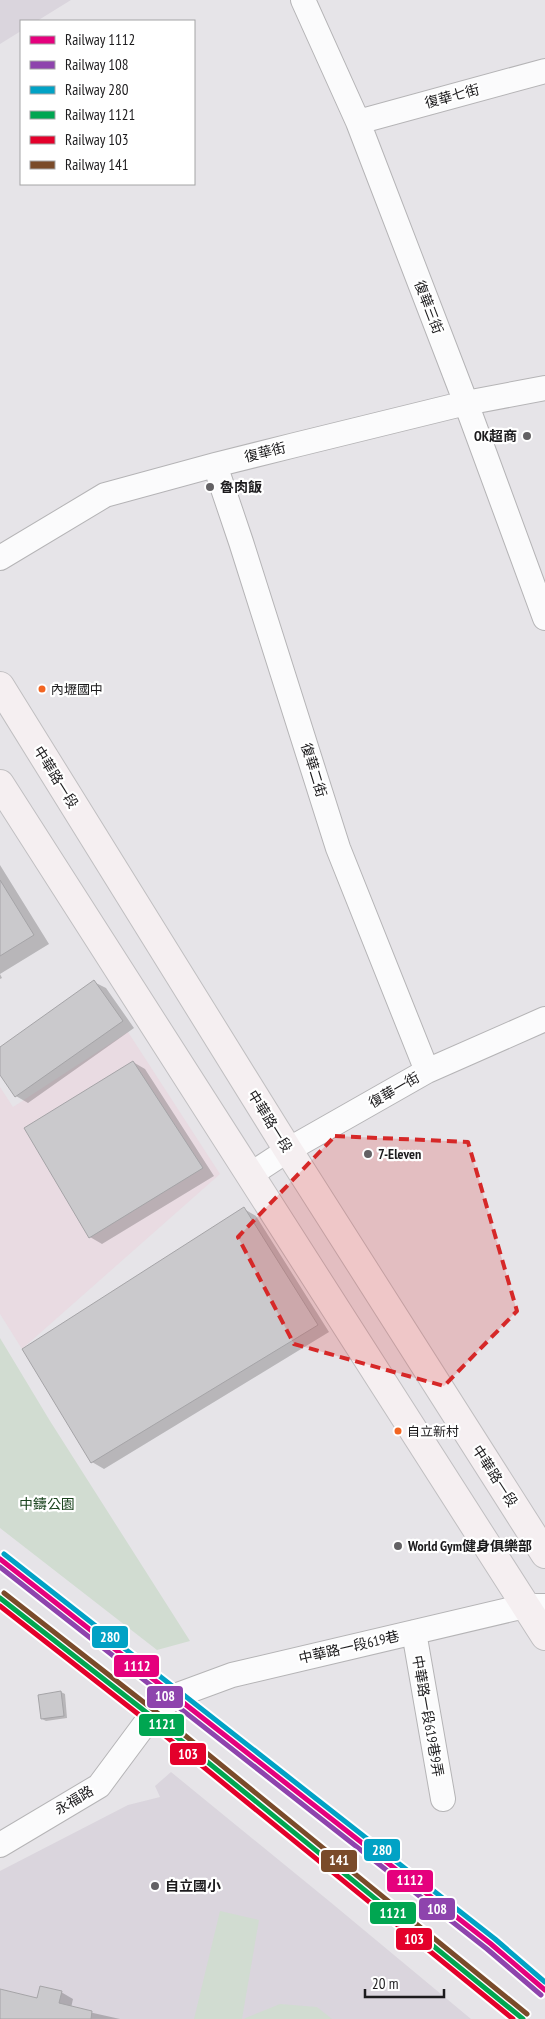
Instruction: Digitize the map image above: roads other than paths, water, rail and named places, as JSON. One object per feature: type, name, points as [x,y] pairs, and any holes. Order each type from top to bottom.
[{"type":"main road","name":"中華路一段","points":[[0,686],[288,1150],[545,1554]]},
{"type":"main road","points":[[0,784],[250,1175],[535,1606],[545,1636]]},
{"type":"street","name":"復華三街","points":[[303,0],[358,122],[466,403],[545,618]]},
{"type":"street","name":"復華七街","points":[[358,122],[545,71]]},
{"type":"street","name":"復華街","points":[[0,558],[105,495],[215,465],[466,403],[545,388]]},
{"type":"street","name":"復華二街","points":[[215,465],[338,848],[427,1071]]},
{"type":"street","name":"復華一街","points":[[250,1175],[288,1150],[427,1071],[545,1019]]},
{"type":"street","name":"中華路一段619巷","points":[[175,1696],[232,1675],[414,1632],[535,1606]]},
{"type":"street","name":"中華路一段619巷9弄","points":[[414,1632],[443,1799]]},
{"type":"street","name":"永福路","points":[[0,1845],[99,1786],[151,1716],[175,1696]]},
{"type":"rail line","name":"280","points":[[4,1554],[495,1939],[545,1982]]},
{"type":"rail line","name":"1112","points":[[0,1559],[491,1944],[545,1990]]},
{"type":"rail line","name":"108","points":[[0,1567],[487,1949],[541,1995]]},
{"type":"rail line","name":"141","points":[[4,1593],[155,1711],[527,2014]]},
{"type":"rail line","name":"1121","points":[[0,1598],[151,1716],[523,2019]]},
{"type":"rail line","name":"103","points":[[0,1606],[147,1721],[513,2019]]},
{"type":"place","name":"OK超商","points":[[527,436]]},
{"type":"place","name":"魯肉飯","points":[[210,487]]},
{"type":"place","name":"內壢國中","points":[[42,689]]},
{"type":"place","name":"7-Eleven","points":[[368,1154]]},
{"type":"place","name":"自立新村","points":[[398,1431]]},
{"type":"place","name":"World Gym健身俱樂部","points":[[398,1546]]},
{"type":"place","name":"自立國小","points":[[155,1886]]},
{"type":"park label","name":"中鑄公園","points":[[47,1504]]}]
